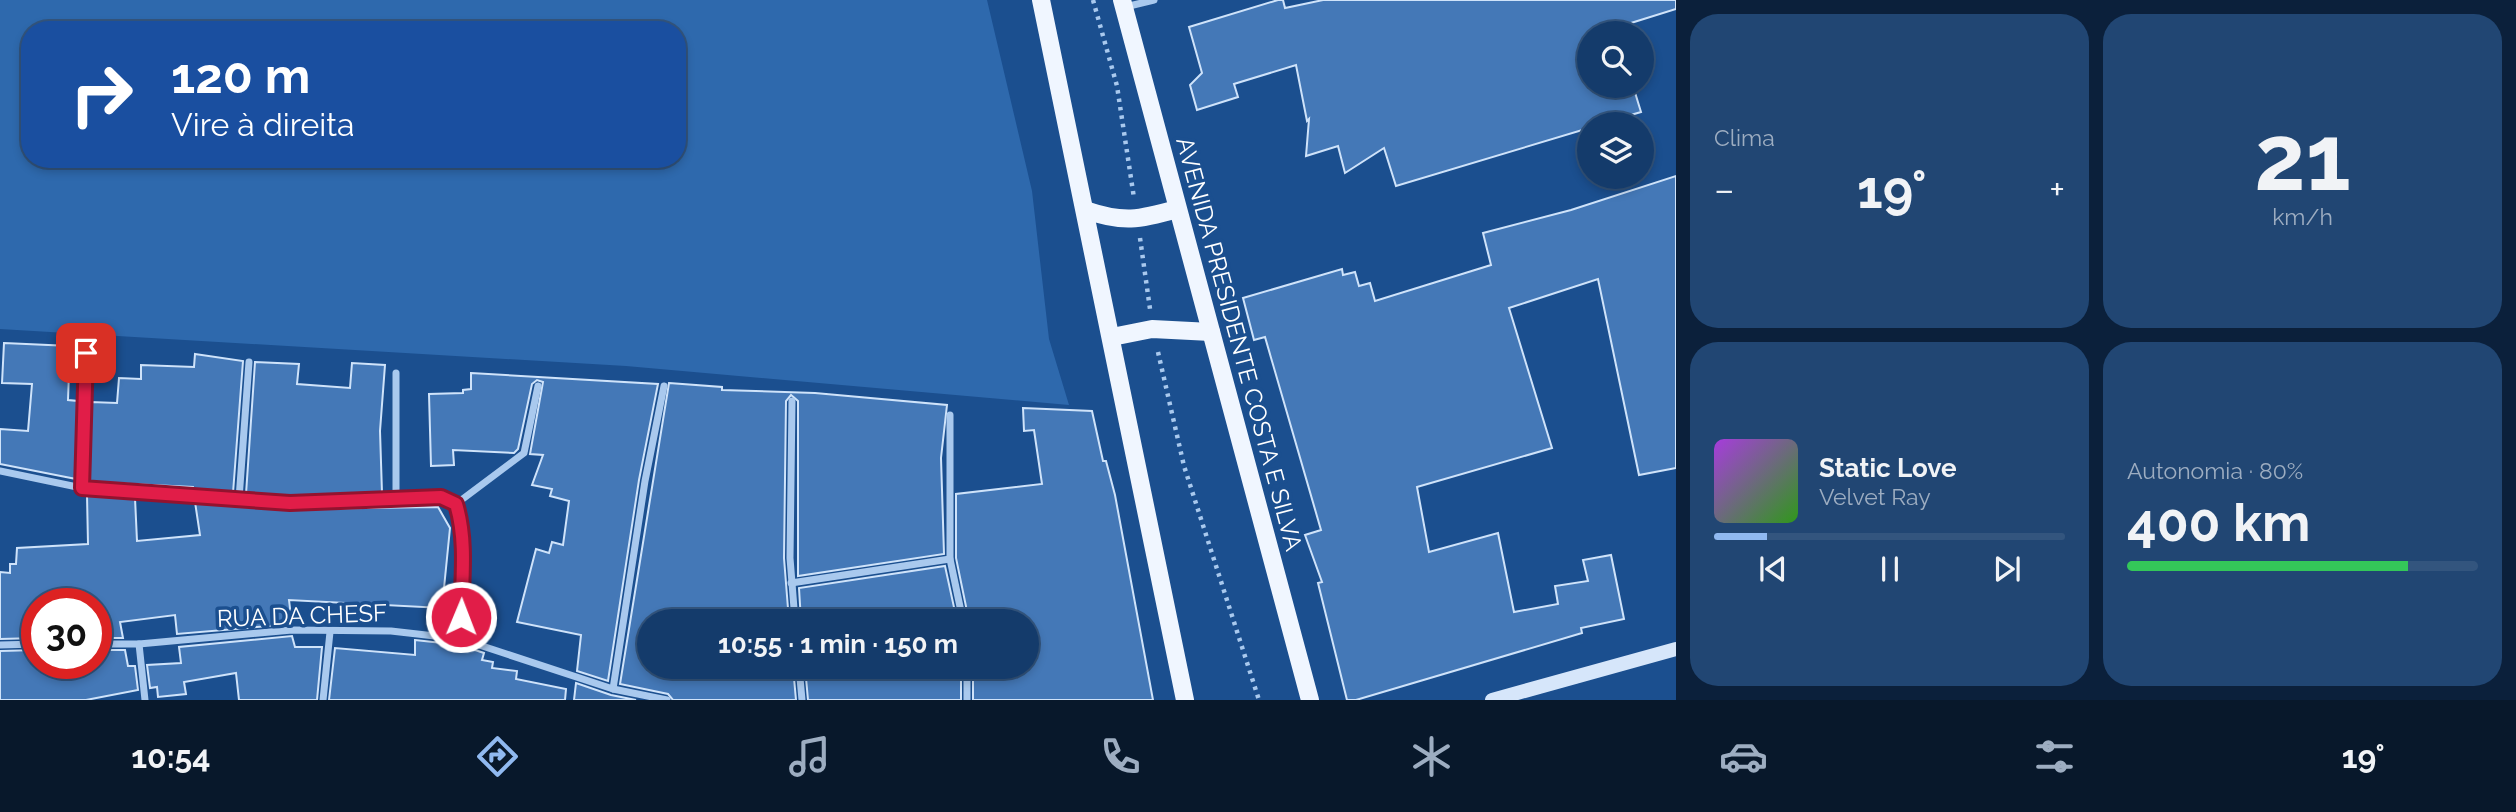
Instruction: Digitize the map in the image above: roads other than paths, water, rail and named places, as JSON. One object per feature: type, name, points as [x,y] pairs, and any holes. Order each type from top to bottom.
[{"type":"main road","points":[[1041,0],[1185,700]]},
{"type":"main road","name":"AVENIDA PRESIDENTE COSTA E SILVA","points":[[1123,3],[1310,700]]},
{"type":"main road","points":[[1085,210],[1113,219],[1137,220],[1177,209]]},
{"type":"main road","points":[[1112,337],[1152,329],[1211,332]]},
{"type":"street","points":[[1123,3],[1154,0]]},
{"type":"street","points":[[82,488],[86,353]]},
{"type":"street","points":[[239,499],[248,362]]},
{"type":"street","points":[[396,373],[396,497]]},
{"type":"street","points":[[456,504],[524,453],[538,386]]},
{"type":"street","points":[[613,689],[645,481],[664,386]]},
{"type":"street","points":[[792,401],[791,583],[794,609]]},
{"type":"street","points":[[950,415],[950,559],[960,609]]},
{"type":"street","points":[[0,471],[82,488],[335,503],[428,495],[456,504]]},
{"type":"street","points":[[456,504],[463,538],[461,639]]},
{"type":"street","points":[[791,583],[950,559]]},
{"type":"street","name":"RUA DA CHESF","points":[[112,643],[139,644],[292,630],[391,631],[461,639],[613,689],[667,700]]},
{"type":"street","points":[[323,700],[330,632]]},
{"type":"street","points":[[0,645],[21,644]]},
{"type":"street","points":[[139,644],[145,700]]},
{"type":"street","points":[[1492,700],[1676,649]]},
{"type":"street","points":[[800,679],[802,700]]},
{"type":"street","points":[[967,679],[967,700]]}]
